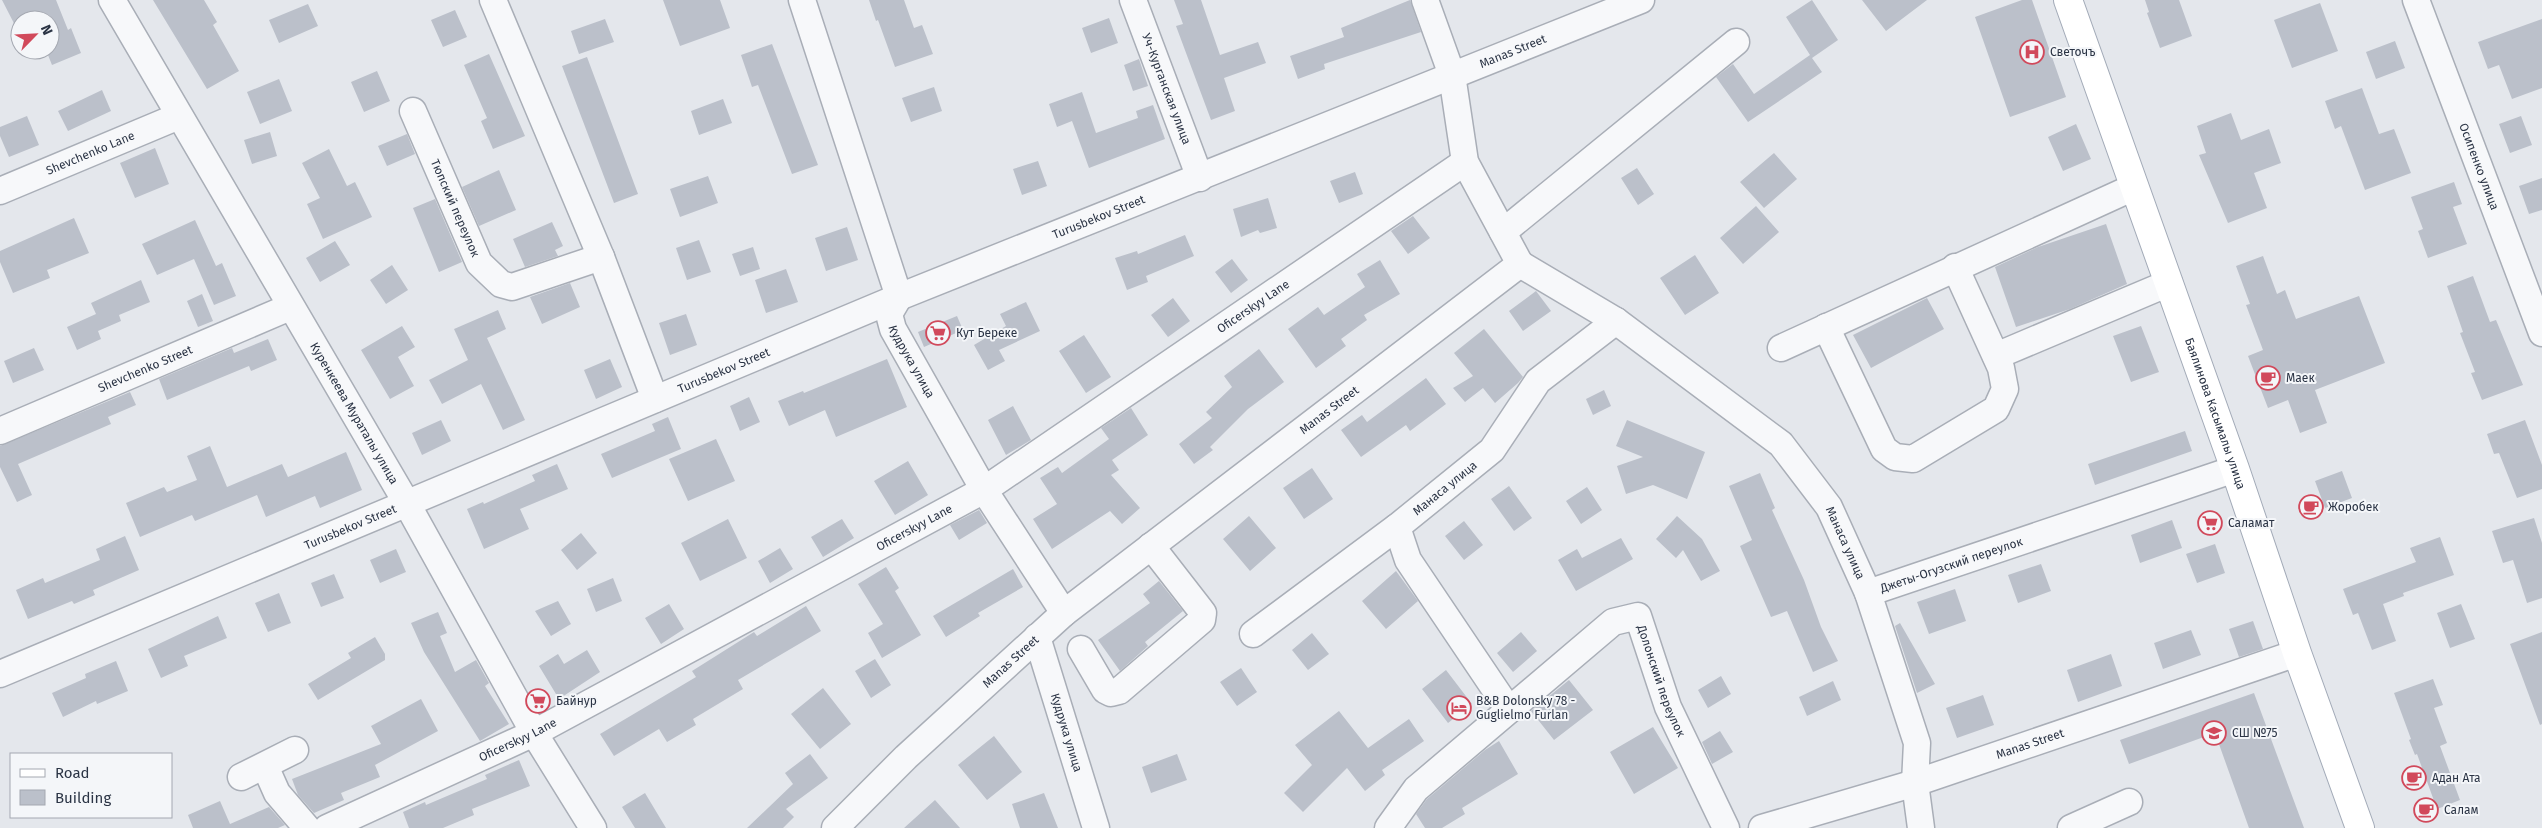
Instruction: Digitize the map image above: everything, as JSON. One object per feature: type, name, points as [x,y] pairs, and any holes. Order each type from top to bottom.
[{"type":"main road","name":"Баялинова Касымалы улица","points":[[2068,0],[2235,469],[2297,653],[2360,828]]},
{"type":"street","name":"Куренкеева Мураталы улица","points":[[112,0],[290,307],[406,502],[534,734],[593,828]]},
{"type":"street","points":[[493,0],[601,257],[655,399]]},
{"type":"street","points":[[802,0],[899,298]]},
{"type":"street","name":"Уч-Курганская улица","points":[[1133,0],[1200,178]]},
{"type":"street","points":[[1425,0],[1452,75],[1465,162],[1520,264]]},
{"type":"street","name":"Manas Street","points":[[1452,75],[1642,0]]},
{"type":"street","name":"Осипенко улица","points":[[2416,0],[2542,332]]},
{"type":"street","points":[[1502,232],[1736,42]]},
{"type":"street","name":"Turusbekov Street","points":[[0,674],[406,502],[899,298],[1452,75]]},
{"type":"street","name":"Тюпский переулок","points":[[413,110],[479,263],[501,284],[512,287],[601,257]]},
{"type":"street","name":"Shevchenko Lane","points":[[0,191],[179,116]]},
{"type":"street","name":"Oficerskyy Lane","points":[[326,828],[534,734],[984,490],[1465,162]]},
{"type":"street","points":[[1781,348],[2134,187]]},
{"type":"street","name":"Manas Street","points":[[835,828],[906,757],[1064,613],[1520,264]]},
{"type":"street","name":"Манаса улица","points":[[1520,264],[1616,321],[1781,444],[1829,507],[1868,593]]},
{"type":"street","points":[[1826,327],[1884,450],[1895,457],[1913,459],[1996,408],[2005,389],[2001,368],[1955,267]]},
{"type":"street","points":[[1996,356],[2168,283]]},
{"type":"street","name":"Кудрука улица","points":[[899,298],[889,314],[893,329],[984,490],[1064,613]]},
{"type":"street","name":"Shevchenko Street","points":[[0,431],[290,307]]},
{"type":"street","name":"Манаса улица","points":[[1254,634],[1397,527],[1492,450],[1538,382],[1616,321]]},
{"type":"street","name":"Джеты-Огузский переулок","points":[[1921,828],[1915,783],[1917,742],[1868,593],[2235,469]]},
{"type":"street","points":[[1397,527],[1408,560],[1509,710]]},
{"type":"street","points":[[1081,649],[1105,690],[1111,693],[1119,691],[1202,620],[1203,614],[1200,609],[1151,546]]},
{"type":"street","name":"Долонский переулок","points":[[1388,828],[1416,789],[1509,710],[1613,622],[1638,616],[1668,707],[1726,828]]},
{"type":"street","name":"Кудрука улица","points":[[1037,637],[1096,828]]},
{"type":"street","name":"Manas Street","points":[[1762,828],[1915,783],[2297,653]]},
{"type":"street","points":[[241,777],[295,750]]},
{"type":"street","points":[[264,766],[277,793],[307,828]]},
{"type":"street","points":[[2072,828],[2129,802]]},
{"type":"building","points":[[2,0],[56,0],[60,10],[10,10],[10,16]]},
{"type":"building","points":[[153,0],[204,0],[217,22],[213,25],[239,71],[207,89]]},
{"type":"building","points":[[663,0],[720,0],[730,28],[680,46]]},
{"type":"building","points":[[869,0],[904,0],[914,28],[922,25],[933,54],[895,67]]},
{"type":"building","points":[[1174,0],[1201,0],[1220,55],[1258,42],[1266,63],[1224,78],[1235,111],[1211,120],[1176,26],[1183,24]]},
{"type":"building","points":[[1410,0],[1421,32],[1324,64],[1325,69],[1298,79],[1290,56],[1344,37],[1341,28]]},
{"type":"building","points":[[1812,0],[1838,40],[1812,58],[1822,72],[1748,122],[1716,77],[1733,64],[1754,94],[1810,55],[1786,17]]},
{"type":"building","points":[[1862,0],[1927,0],[1886,31]]},
{"type":"building","points":[[2022,0],[2032,0],[2066,97],[2010,117],[1975,17]]},
{"type":"building","points":[[2145,0],[2179,0],[2192,36],[2160,48],[2147,13],[2149,12]]},
{"type":"building","points":[[2320,3],[2338,51],[2292,68],[2274,20]]},
{"type":"building","points":[[308,4],[318,26],[279,43],[269,20]]},
{"type":"building","points":[[60,10],[68,30],[71,28],[81,53],[52,65],[50,60],[60,60]]},
{"type":"building","points":[[455,10],[467,37],[443,47],[431,20]]},
{"type":"building","points":[[1109,18],[1118,43],[1091,53],[1082,28]]},
{"type":"building","points":[[605,19],[614,42],[579,54],[571,31]]},
{"type":"building","points":[[2542,19],[2542,88],[2512,99],[2499,65],[2488,69],[2478,42]]},
{"type":"building","points":[[2395,41],[2405,68],[2376,79],[2366,52]]},
{"type":"building","points":[[772,44],[818,165],[792,174],[758,85],[752,87],[741,55]]},
{"type":"building","points":[[489,54],[525,136],[493,149],[481,121],[487,118],[464,65]]},
{"type":"building","points":[[587,57],[638,194],[614,203],[562,66]]},
{"type":"building","points":[[1139,59],[1148,86],[1133,91],[1124,65]]},
{"type":"building","points":[[377,71],[390,101],[364,112],[351,82]]},
{"type":"building","points":[[279,79],[292,111],[260,124],[247,92]]},
{"type":"building","points":[[934,87],[942,111],[911,122],[902,98]]},
{"type":"building","points":[[2362,88],[2379,134],[2394,129],[2411,173],[2365,190],[2341,126],[2335,129],[2325,101]]},
{"type":"building","points":[[102,90],[111,111],[68,131],[58,111]]},
{"type":"building","points":[[1082,92],[1096,133],[1138,118],[1136,111],[1153,105],[1165,139],[1089,168],[1072,121],[1057,127],[1049,104]]},
{"type":"building","points":[[723,99],[732,123],[699,135],[691,111]]},
{"type":"building","points":[[2231,113],[2241,140],[2269,129],[2281,163],[2254,173],[2267,208],[2228,223],[2199,155],[2206,153],[2197,126]]},
{"type":"building","points":[[27,116],[39,145],[9,157],[0,136],[0,127]]},
{"type":"building","points":[[2521,116],[2532,145],[2510,153],[2499,124]]},
{"type":"building","points":[[2076,124],[2091,159],[2063,171],[2048,137]]},
{"type":"building","points":[[270,132],[277,156],[252,164],[244,140]]},
{"type":"building","points":[[407,134],[415,154],[387,166],[378,146]]},
{"type":"building","points":[[155,148],[169,184],[135,198],[120,163]]},
{"type":"building","points":[[329,149],[347,186],[355,182],[372,217],[323,239],[307,204],[320,198],[302,163]]},
{"type":"building","points":[[1774,153],[1797,179],[1764,208],[1740,182]]},
{"type":"building","points":[[1038,161],[1047,186],[1022,195],[1013,169]]},
{"type":"building","points":[[1637,168],[1654,194],[1638,205],[1621,178]]},
{"type":"building","points":[[499,170],[516,210],[479,226],[462,187]]},
{"type":"building","points":[[1355,172],[1363,194],[1339,203],[1330,181]]},
{"type":"building","points":[[708,176],[718,203],[680,217],[670,189]]},
{"type":"building","points":[[2542,178],[2542,210],[2529,214],[2519,186]]},
{"type":"building","points":[[2454,182],[2462,204],[2453,207],[2467,244],[2428,258],[2418,231],[2423,229],[2411,197]]},
{"type":"building","points":[[1268,198],[1277,228],[1260,233],[1258,230],[1241,237],[1233,209]]},
{"type":"building","points":[[435,199],[462,262],[439,272],[413,208]]},
{"type":"building","points":[[1756,206],[1779,232],[1743,264],[1720,238]]},
{"type":"building","points":[[1413,216],[1430,238],[1408,254],[1391,231]]},
{"type":"building","points":[[74,218],[89,253],[47,270],[50,278],[13,293],[0,262],[0,251]]},
{"type":"building","points":[[195,220],[216,266],[222,263],[236,296],[214,305],[194,259],[157,275],[142,244]]},
{"type":"building","points":[[552,222],[563,246],[555,250],[558,256],[525,267],[513,239]]},
{"type":"building","points":[[2106,224],[2127,284],[2070,309],[2016,327],[1995,267],[2038,247]]},
{"type":"building","points":[[847,227],[858,260],[826,271],[815,238]]},
{"type":"building","points":[[1185,235],[1194,256],[1146,276],[1148,282],[1127,290],[1115,258],[1137,251],[1138,254]]},
{"type":"building","points":[[699,240],[711,272],[687,280],[676,248]]},
{"type":"building","points":[[335,241],[350,265],[320,282],[306,258]]},
{"type":"building","points":[[753,247],[760,269],[740,276],[732,254]]},
{"type":"building","points":[[1695,255],[1719,293],[1685,315],[1660,278]]},
{"type":"building","points":[[2263,256],[2277,294],[2285,290],[2296,319],[2359,296],[2385,363],[2315,390],[2327,423],[2300,433],[2288,400],[2268,408],[2248,356],[2263,350],[2246,305],[2250,304],[2236,266]]},
{"type":"building","points":[[1232,259],[1248,280],[1231,293],[1215,272]]},
{"type":"building","points":[[1380,260],[1400,294],[1364,315],[1367,320],[1341,339],[1346,346],[1316,368],[1288,329],[1318,307],[1324,315],[1365,287],[1357,274]]},
{"type":"building","points":[[392,265],[408,290],[386,304],[370,280]]},
{"type":"building","points":[[786,269],[798,302],[766,313],[755,280]]},
{"type":"building","points":[[2473,276],[2490,322],[2496,320],[2523,385],[2482,400],[2471,373],[2475,372],[2460,333],[2463,332],[2447,286]]},
{"type":"building","points":[[141,280],[150,302],[119,315],[121,321],[98,331],[101,339],[77,350],[67,327],[96,314],[91,303]]},
{"type":"building","points":[[570,283],[580,307],[542,324],[530,297]]},
{"type":"building","points":[[1536,291],[1551,311],[1523,331],[1509,311]]},
{"type":"building","points":[[202,294],[213,321],[198,327],[187,301]]},
{"type":"building","points":[[1173,298],[1190,321],[1168,337],[1151,315]]},
{"type":"building","points":[[1927,298],[1944,329],[1871,368],[1853,335]]},
{"type":"building","points":[[1026,302],[1040,331],[999,350],[1005,361],[988,370],[974,345],[1006,326],[1000,314]]},
{"type":"building","points":[[498,310],[506,329],[487,338],[525,420],[503,430],[481,384],[442,404],[429,380],[468,360],[454,329]]},
{"type":"building","points":[[686,314],[697,345],[670,355],[659,323]]},
{"type":"building","points":[[957,316],[963,330],[924,347],[918,332]]},
{"type":"building","points":[[402,326],[415,347],[398,357],[414,386],[390,399],[361,350]]},
{"type":"building","points":[[2141,326],[2159,372],[2131,382],[2113,336]]},
{"type":"building","points":[[1484,329],[1523,377],[1495,403],[1483,388],[1465,402],[1453,388],[1473,376],[1454,353]]},
{"type":"building","points":[[1084,335],[1111,377],[1086,393],[1059,351]]},
{"type":"building","points":[[268,339],[277,360],[251,371],[249,366],[167,400],[159,379],[232,348],[234,353]]},
{"type":"building","points":[[34,348],[44,370],[13,383],[4,361]]},
{"type":"building","points":[[1259,349],[1284,382],[1248,409],[1210,447],[1213,450],[1194,464],[1179,444],[1212,418],[1206,412],[1232,387],[1224,376]]},
{"type":"building","points":[[610,359],[622,387],[596,399],[584,370]]},
{"type":"building","points":[[887,359],[907,407],[836,437],[825,410],[789,426],[778,401],[803,391],[804,393]]},
{"type":"building","points":[[1426,378],[1446,404],[1410,431],[1406,425],[1361,457],[1341,430],[1362,415],[1367,422]]},
{"type":"building","points":[[1604,390],[1611,406],[1593,415],[1586,399]]},
{"type":"building","points":[[130,392],[136,405],[108,417],[111,424],[18,464],[32,495],[17,502],[0,467],[0,446]]},
{"type":"building","points":[[749,397],[760,422],[740,431],[730,406]]},
{"type":"building","points":[[1013,406],[1031,440],[1006,455],[988,420]]},
{"type":"building","points":[[1131,408],[1148,435],[1112,460],[1119,470],[1111,475],[1140,508],[1122,524],[1110,511],[1052,549],[1033,519],[1057,504],[1040,478],[1058,467],[1062,473],[1109,439],[1101,428]]},
{"type":"building","points":[[668,417],[681,449],[612,478],[601,454],[655,431],[652,424]]},
{"type":"building","points":[[441,420],[451,441],[422,455],[412,433]]},
{"type":"building","points":[[1627,420],[1705,452],[1687,499],[1653,485],[1626,494],[1617,466],[1643,457],[1616,446]]},
{"type":"building","points":[[2525,420],[2542,465],[2542,489],[2517,498],[2499,453],[2494,454],[2487,434]]},
{"type":"building","points":[[2185,431],[2192,451],[2095,485],[2088,464]]},
{"type":"building","points":[[716,439],[735,481],[688,501],[669,459]]},
{"type":"building","points":[[210,446],[227,487],[282,464],[288,477],[346,452],[362,490],[320,508],[315,496],[266,517],[257,495],[195,521],[192,515],[140,537],[126,503],[164,487],[167,492],[197,480],[187,456]]},
{"type":"building","points":[[908,461],[928,495],[895,515],[874,481]]},
{"type":"building","points":[[557,464],[568,489],[520,509],[529,529],[484,549],[467,509],[483,502],[484,504],[535,481],[532,475]]},
{"type":"building","points":[[1312,468],[1333,499],[1304,519],[1283,488]]},
{"type":"building","points":[[2342,471],[2352,498],[2325,508],[2315,481]]},
{"type":"building","points":[[1760,473],[1775,508],[1772,510],[1804,580],[1821,627],[1838,661],[1813,672],[1787,611],[1771,617],[1740,546],[1752,540],[1729,486]]},
{"type":"building","points":[[1509,486],[1532,518],[1514,531],[1491,499]]},
{"type":"building","points":[[1587,487],[1602,510],[1581,524],[1566,501]]},
{"type":"building","points":[[979,510],[987,523],[959,540],[950,525]]},
{"type":"building","points":[[1249,516],[1276,548],[1250,571],[1223,539]]},
{"type":"building","points":[[1677,516],[1702,539],[1720,571],[1701,581],[1683,550],[1676,558],[1656,539]]},
{"type":"building","points":[[2534,518],[2542,543],[2542,598],[2527,603],[2513,560],[2503,563],[2492,531]]},
{"type":"building","points":[[728,519],[747,558],[700,581],[681,543]]},
{"type":"building","points":[[842,519],[854,538],[823,557],[811,537]]},
{"type":"building","points":[[2172,520],[2182,548],[2140,563],[2131,535]]},
{"type":"building","points":[[1464,521],[1483,545],[1464,560],[1445,536]]},
{"type":"building","points":[[581,533],[597,553],[577,570],[561,550]]},
{"type":"building","points":[[125,536],[139,570],[93,590],[95,595],[74,604],[72,601],[28,619],[16,590],[43,578],[45,583],[100,560],[96,549]]},
{"type":"building","points":[[2440,537],[2454,575],[2403,593],[2404,596],[2383,604],[2396,641],[2372,650],[2358,613],[2353,615],[2343,589],[2416,562],[2410,548]]},
{"type":"building","points":[[1621,538],[1633,559],[1576,591],[1558,560],[1577,549],[1582,558]]},
{"type":"building","points":[[2215,544],[2225,573],[2197,583],[2186,554]]},
{"type":"building","points":[[780,548],[793,569],[770,583],[758,561]]},
{"type":"building","points":[[396,549],[406,572],[380,583],[370,560]]},
{"type":"building","points":[[2041,564],[2051,591],[2018,603],[2008,575]]},
{"type":"building","points":[[886,567],[899,588],[895,591],[921,635],[882,658],[868,633],[883,624],[858,584]]},
{"type":"building","points":[[1013,569],[1023,587],[978,613],[980,616],[946,637],[933,616]]},
{"type":"building","points":[[1396,571],[1418,601],[1386,629],[1362,601]]},
{"type":"building","points":[[334,574],[344,598],[321,607],[311,583]]},
{"type":"building","points":[[613,578],[622,601],[596,612],[587,589]]},
{"type":"building","points":[[1159,581],[1183,611],[1145,642],[1148,646],[1120,671],[1098,640],[1150,603],[1143,594]]},
{"type":"building","points":[[1955,589],[1966,621],[1929,634],[1917,602]]},
{"type":"building","points":[[279,593],[291,623],[268,632],[255,603]]},
{"type":"building","points":[[558,601],[571,624],[551,636],[535,611]]},
{"type":"building","points":[[669,604],[684,629],[661,644],[645,618]]},
{"type":"building","points":[[2461,604],[2475,639],[2450,648],[2437,613]]},
{"type":"building","points":[[806,606],[821,631],[738,680],[743,689],[693,719],[696,725],[667,742],[659,729],[614,756],[600,734],[696,677],[692,671],[754,632],[757,636]]},
{"type":"building","points":[[438,612],[447,633],[440,636],[455,672],[476,660],[489,683],[485,686],[509,724],[480,741],[424,652],[411,623]]},
{"type":"building","points":[[218,616],[227,638],[184,656],[188,666],[161,678],[148,649]]},
{"type":"building","points":[[2253,621],[2263,649],[2239,657],[2229,629]]},
{"type":"building","points":[[1900,623],[1935,684],[1917,693],[1895,626]]},
{"type":"building","points":[[2191,630],[2201,655],[2163,669],[2154,643]]},
{"type":"building","points":[[1521,632],[1537,651],[1513,672],[1497,653]]},
{"type":"building","points":[[2542,632],[2542,724],[2540,725],[2510,644]]},
{"type":"building","points":[[1312,633],[1329,654],[1308,670],[1292,650]]},
{"type":"building","points":[[375,637],[385,654],[385,660],[318,700],[308,684],[351,658],[348,653]]},
{"type":"building","points":[[587,650],[600,672],[559,699],[539,666],[558,654],[564,664]]},
{"type":"building","points":[[2111,654],[2122,686],[2078,702],[2067,670]]},
{"type":"building","points":[[875,659],[891,685],[871,698],[855,671]]},
{"type":"building","points":[[116,661],[128,691],[97,704],[96,701],[63,717],[52,693],[86,678],[85,674]]},
{"type":"building","points":[[1241,668],[1257,692],[1237,706],[1220,682]]},
{"type":"building","points":[[1446,670],[1472,704],[1448,723],[1422,689]]},
{"type":"building","points":[[1721,676],[1731,694],[1708,708],[1698,690]]},
{"type":"building","points":[[2433,679],[2443,705],[2434,708],[2447,743],[2440,746],[2460,800],[2437,809],[2417,754],[2415,755],[2409,740],[2411,739],[2394,693]]},
{"type":"building","points":[[1569,680],[1593,710],[1554,740],[1531,711]]},
{"type":"building","points":[[1833,681],[1841,700],[1807,716],[1799,697]]},
{"type":"building","points":[[823,688],[851,724],[820,749],[791,714]]},
{"type":"building","points":[[2254,693],[2304,828],[2249,828],[2215,733],[2129,764],[2120,740]]},
{"type":"building","points":[[1983,695],[1994,725],[1957,738],[1946,708]]},
{"type":"building","points":[[421,699],[438,731],[375,765],[380,777],[341,793],[344,800],[314,813],[298,795],[292,779],[381,744],[371,726]]},
{"type":"building","points":[[1339,711],[1368,748],[1409,719],[1424,741],[1382,770],[1385,775],[1365,791],[1347,768],[1303,812],[1284,793],[1312,765],[1295,745]]},
{"type":"building","points":[[1653,727],[1678,768],[1634,794],[1610,752]]},
{"type":"building","points":[[1720,731],[1733,752],[1712,764],[1702,742]]},
{"type":"building","points":[[994,736],[1022,772],[987,800],[958,765]]},
{"type":"building","points":[[1499,741],[1518,774],[1462,808],[1465,814],[1442,828],[1425,828],[1416,814],[1427,799],[1485,750]]},
{"type":"building","points":[[810,754],[828,778],[786,809],[794,817],[783,828],[747,828],[793,784],[785,773]]},
{"type":"building","points":[[1177,754],[1187,780],[1151,793],[1142,767]]},
{"type":"building","points":[[519,760],[530,786],[472,809],[474,815],[443,828],[409,828],[403,812],[425,802],[426,805],[487,779],[485,775]]},
{"type":"building","points":[[645,793],[666,828],[635,828],[622,807]]},
{"type":"building","points":[[1044,793],[1058,828],[1020,828],[1012,804]]},
{"type":"building","points":[[935,800],[960,828],[904,828]]},
{"type":"building","points":[[220,801],[230,824],[269,807],[285,825],[278,828],[193,828],[188,815]]},
{"type":"place","name":"Светочъ","points":[[2032,52]]},
{"type":"place","name":"Кут Береке","points":[[938,333]]},
{"type":"place","name":"Маек","points":[[2268,378]]},
{"type":"place","name":"Жоробек","points":[[2311,507]]},
{"type":"place","name":"Саламат","points":[[2210,523]]},
{"type":"place","name":"Байнур","points":[[538,701]]},
{"type":"place","name":"B&B Dolonsky 78 - Guglielmo Furlan","points":[[1459,708]]},
{"type":"place","name":"СШ №75","points":[[2214,733]]},
{"type":"place","name":"Адан Ата","points":[[2414,778]]},
{"type":"place","name":"Салам","points":[[2426,810]]}]
